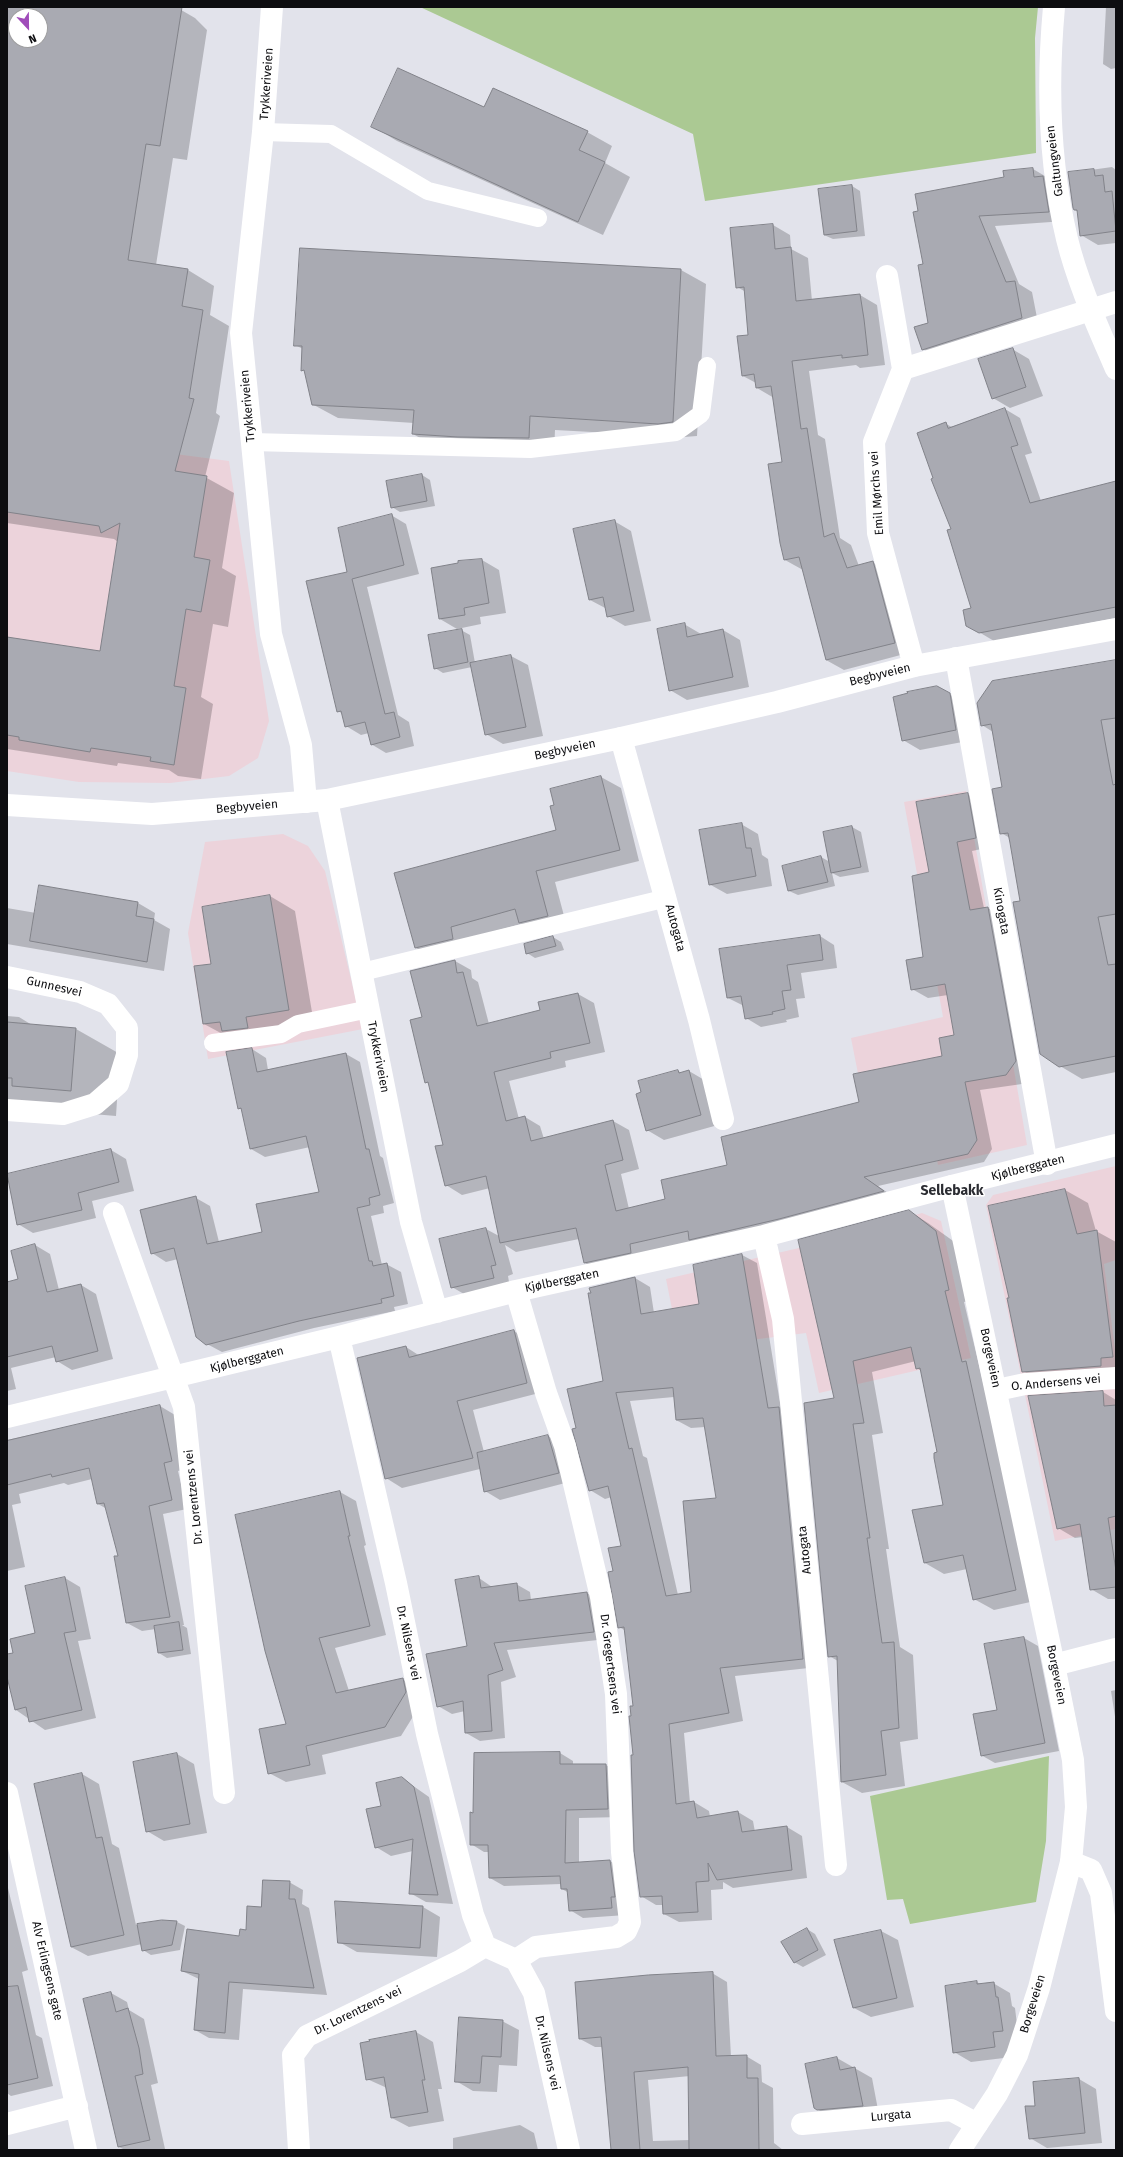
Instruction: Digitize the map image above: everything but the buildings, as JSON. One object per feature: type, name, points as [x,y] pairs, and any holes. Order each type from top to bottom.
[{"type":"street","name":"Trykkeriveien","points":[[272,7],[263,132],[241,333],[271,634],[362,972],[411,1222],[437,1312]]},
{"type":"street","name":"Galtungveien","points":[[1054,7],[1050,111],[1057,186],[1067,239],[1091,311]]},
{"type":"street","points":[[887,276],[903,369],[1116,302]]},
{"type":"street","points":[[1091,311],[1116,369]]},
{"type":"street","name":"Emil Mørchs vei","points":[[903,369],[874,442],[878,533],[914,666]]},
{"type":"street","name":"Begbyveien","points":[[7,806],[152,814],[317,801],[621,738],[777,702],[914,666],[1116,629]]},
{"type":"street","name":"Kinogata","points":[[956,658],[1047,1164]]},
{"type":"street","name":"Autogata","points":[[621,738],[667,898],[699,1020],[722,1119]]},
{"type":"street","name":"Gunnesvei","points":[[7,977],[80,992],[108,1004],[127,1028],[127,1055],[118,1084],[95,1104],[63,1114],[7,1110]]},
{"type":"street","name":"Kjølberggaten","points":[[7,1417],[339,1337],[516,1291],[764,1236],[952,1186],[1047,1164],[1116,1145]]},
{"type":"street","name":"Borgeveien","points":[[952,1186],[997,1390],[1054,1665],[1074,1776],[1076,1806],[1070,1862],[1040,1988],[1017,2055],[997,2094],[960,2150]]},
{"type":"street","name":"Dr. Lorentzens vei","points":[[114,1212],[184,1407],[224,1793]]},
{"type":"street","name":"Autogata","points":[[764,1236],[783,1319],[836,1865]]},
{"type":"street","name":"Dr. Gregertsens vei","points":[[516,1291],[546,1393],[565,1446],[601,1597],[616,1694],[622,1852],[630,1922],[626,1931],[616,1937],[536,1947],[516,1960]]},
{"type":"street","name":"Dr. Nilsens vei","points":[[339,1337],[396,1583],[427,1734],[473,1915],[485,1946]]},
{"type":"street","name":"O. Andersens vei","points":[[997,1390],[1025,1384],[1116,1378]]},
{"type":"street","points":[[1054,1665],[1116,1649]]},
{"type":"street","name":"Alv Erlingsens gate","points":[[7,1793],[86,2150]]},
{"type":"street","points":[[1070,1862],[1091,1870],[1101,1892],[1116,2011]]},
{"type":"street","points":[[485,1946],[516,1960]]},
{"type":"street","name":"Dr. Lorentzens vei","points":[[299,2150],[293,2054],[307,2036],[460,1961],[485,1946]]},
{"type":"street","name":"Dr. Nilsens vei","points":[[516,1960],[534,1993],[569,2150]]},
{"type":"street","points":[[7,2124],[77,2106]]},
{"type":"street","name":"Lurgata","points":[[802,2124],[951,2110],[977,2124]]},
{"type":"lane","points":[[263,132],[331,134],[428,191],[538,218]]},
{"type":"lane","points":[[251,442],[530,449],[676,432],[701,414],[707,366]]},
{"type":"lane","points":[[362,972],[667,898]]},
{"type":"lane","points":[[213,1043],[281,1034],[298,1024],[369,1009]]},
{"type":"shaded area","points":[[7,432],[229,461],[269,721],[258,758],[229,776],[170,783],[79,782],[7,771]]},
{"type":"shaded area","points":[[966,791],[1027,1145],[938,1165],[922,1093],[863,1099],[851,1038],[943,1017],[904,802]]},
{"type":"shaded area","points":[[283,834],[308,846],[325,871],[363,1029],[208,1059],[188,933],[205,842]]},
{"type":"shaded area","points":[[1116,1166],[1116,1260],[1104,1264],[1116,1357],[1116,1529],[1055,1541],[986,1205],[993,1195]]},
{"type":"shaded area","points":[[922,1213],[941,1221],[971,1358],[819,1393],[806,1333],[680,1349],[666,1279],[799,1248]]},
{"type":"green space","points":[[420,7],[1038,7],[1035,38],[1036,153],[705,201],[693,134]]},
{"type":"green space","points":[[1049,1756],[1046,1841],[1036,1902],[910,1924],[903,1899],[887,1900],[870,1796]]},
{"type":"district","name":"Sellebakk","points":[[952,1191]]}]
